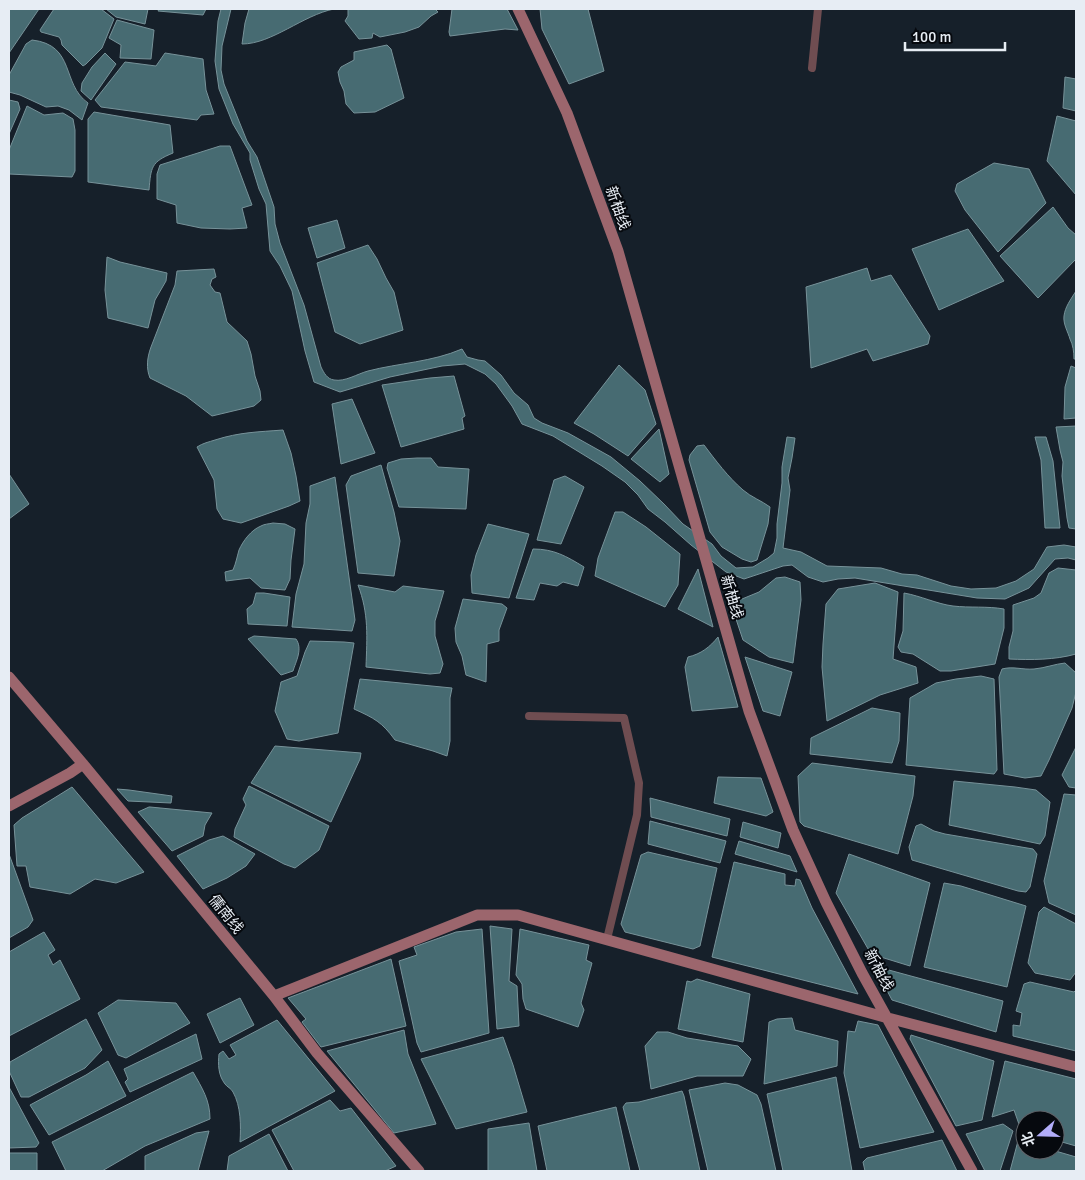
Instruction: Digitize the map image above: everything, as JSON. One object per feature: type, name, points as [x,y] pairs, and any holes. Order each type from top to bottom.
[{"type":"street","name":"新柚线","points":[[518,9],[566,113],[618,251],[749,711],[792,830],[862,973],[972,1171]]},
{"type":"street","points":[[812,68],[818,9]]},
{"type":"street","name":"儒南线","points":[[9,677],[274,996],[318,1053],[419,1171]]},
{"type":"street","points":[[529,716],[624,718],[638,784],[637,815],[607,939]]},
{"type":"street","points":[[9,806],[83,764]]},
{"type":"street","points":[[274,996],[477,915],[518,914],[888,1018],[1076,1067]]},
{"type":"shaded area","points":[[9,9],[39,9],[9,53]]},
{"type":"shaded area","points":[[54,9],[101,9],[114,19],[102,48],[83,66],[62,45],[59,37],[41,32],[40,30]]},
{"type":"shaded area","points":[[106,9],[148,9],[145,24],[116,17]]},
{"type":"shaded area","points":[[159,9],[206,9],[203,15],[158,11]]},
{"type":"shaded area","points":[[221,9],[231,9],[222,46],[221,70],[224,84],[247,141],[257,157],[274,207],[275,224],[280,243],[304,305],[321,367],[329,378],[342,380],[368,371],[427,360],[462,349],[467,357],[485,361],[501,375],[514,393],[528,405],[534,418],[568,433],[611,457],[640,481],[683,524],[712,544],[721,556],[736,568],[753,567],[774,553],[777,538],[782,467],[787,437],[795,438],[788,478],[790,490],[783,548],[801,552],[827,566],[881,568],[902,574],[917,575],[951,586],[971,589],[996,588],[1016,581],[1034,569],[1047,547],[1064,545],[1076,547],[1076,560],[1068,558],[1055,559],[1029,588],[1005,599],[977,598],[855,578],[823,582],[808,577],[792,565],[783,566],[744,579],[726,572],[691,545],[648,509],[625,482],[553,436],[522,424],[496,384],[485,374],[465,364],[442,366],[390,377],[340,392],[314,382],[292,291],[280,266],[270,251],[266,204],[259,189],[250,160],[250,153],[233,124],[219,89],[215,61],[218,21]]},
{"type":"shaded area","points":[[249,9],[334,9],[322,12],[276,35],[253,43],[242,44]]},
{"type":"shaded area","points":[[348,9],[435,9],[438,12],[419,27],[405,32],[380,37],[373,33],[372,38],[359,39],[345,21],[348,16]]},
{"type":"shaded area","points":[[452,9],[507,9],[518,30],[505,29],[450,36]]},
{"type":"shaded area","points":[[540,9],[588,9],[604,71],[569,84],[542,29]]},
{"type":"shaded area","points":[[117,20],[154,30],[151,59],[120,58],[121,45],[109,38]]},
{"type":"shaded area","points":[[32,40],[46,43],[56,49],[62,57],[74,86],[88,103],[82,120],[69,110],[58,106],[46,107],[9,92],[9,75],[26,44]]},
{"type":"shaded area","points":[[387,45],[391,49],[404,98],[375,112],[354,113],[346,104],[338,72],[341,67],[354,60],[354,52]]},
{"type":"shaded area","points":[[105,53],[116,64],[91,100],[81,91],[82,83],[92,67]]},
{"type":"shaded area","points":[[165,53],[203,59],[206,90],[214,114],[201,115],[197,120],[101,107],[95,100],[125,62],[156,66]]},
{"type":"shaded area","points":[[1065,77],[1076,79],[1076,111],[1063,108]]},
{"type":"shaded area","points":[[9,100],[18,102],[20,109],[9,134]]},
{"type":"shaded area","points":[[27,106],[44,115],[63,113],[73,119],[75,130],[75,171],[72,177],[9,174],[9,150]]},
{"type":"shaded area","points":[[94,112],[170,125],[173,153],[160,159],[154,166],[150,176],[149,190],[88,182],[88,119]]},
{"type":"shaded area","points":[[1057,116],[1076,121],[1076,195],[1047,161]]},
{"type":"shaded area","points":[[220,146],[230,146],[252,205],[242,208],[247,228],[201,228],[177,223],[176,205],[157,199],[157,174],[160,165]]},
{"type":"shaded area","points":[[994,163],[1029,169],[1046,203],[998,252],[965,210],[955,191],[957,184]]},
{"type":"shaded area","points":[[1053,207],[1068,228],[1076,235],[1076,259],[1038,298],[1000,256]]},
{"type":"shaded area","points":[[337,220],[345,248],[317,258],[308,228]]},
{"type":"shaded area","points":[[968,229],[1004,281],[939,310],[912,249]]},
{"type":"shaded area","points":[[368,245],[394,292],[403,330],[360,344],[335,332],[317,263]]},
{"type":"shaded area","points":[[107,257],[167,273],[166,281],[155,300],[148,328],[108,318],[105,290]]},
{"type":"shaded area","points":[[867,268],[871,281],[891,275],[930,336],[928,344],[873,361],[867,349],[811,368],[806,287]]},
{"type":"shaded area","points":[[214,269],[216,277],[212,279],[210,285],[215,292],[220,293],[227,322],[247,341],[261,400],[254,406],[212,416],[186,396],[150,378],[147,363],[151,347],[175,285],[177,271]]},
{"type":"shaded area","points":[[1076,291],[1076,359],[1074,359],[1073,346],[1064,319],[1067,306]]},
{"type":"shaded area","points":[[619,365],[645,390],[656,424],[628,456],[574,423]]},
{"type":"shaded area","points":[[1071,366],[1076,368],[1076,418],[1064,419],[1065,387]]},
{"type":"shaded area","points":[[454,376],[465,416],[462,418],[464,429],[401,447],[382,385]]},
{"type":"shaded area","points":[[352,399],[375,453],[341,464],[332,404]]},
{"type":"shaded area","points":[[1076,426],[1076,529],[1069,528],[1067,518],[1062,476],[1063,462],[1056,427]]},
{"type":"shaded area","points":[[659,429],[669,474],[660,482],[631,459]]},
{"type":"shaded area","points":[[283,430],[291,453],[300,501],[241,523],[223,519],[217,509],[214,480],[197,447],[233,435]]},
{"type":"shaded area","points":[[1035,437],[1046,437],[1053,461],[1060,528],[1045,528],[1041,460]]},
{"type":"shaded area","points":[[704,445],[722,469],[743,490],[770,507],[768,524],[757,560],[751,562],[742,559],[722,547],[710,532],[689,460],[690,455],[697,446]]},
{"type":"shaded area","points":[[431,458],[438,467],[469,469],[466,509],[399,507],[387,468],[388,463],[401,459]]},
{"type":"shaded area","points":[[381,465],[400,541],[394,576],[358,573],[346,485],[351,476]]},
{"type":"shaded area","points":[[9,474],[29,504],[9,519]]},
{"type":"shaded area","points":[[565,476],[584,487],[561,544],[537,540],[554,480]]},
{"type":"shaded area","points":[[335,477],[355,620],[352,631],[292,627],[296,594],[304,564],[310,486]]},
{"type":"shaded area","points":[[615,512],[623,512],[646,527],[680,554],[678,585],[665,607],[595,576],[598,558]]},
{"type":"shaded area","points":[[273,523],[285,524],[295,529],[290,579],[285,590],[261,588],[250,578],[226,581],[225,572],[233,570],[239,550],[248,536],[257,528]]},
{"type":"shaded area","points":[[488,524],[529,534],[509,598],[472,593],[471,575],[476,555]]},
{"type":"shaded area","points":[[533,549],[547,550],[560,554],[584,567],[578,586],[563,582],[557,586],[540,583],[534,600],[516,598]]},
{"type":"shaded area","points":[[1058,568],[1076,570],[1076,654],[1043,659],[1009,659],[1009,647],[1013,631],[1013,605],[1034,598],[1041,593],[1049,573]]},
{"type":"shaded area","points":[[698,569],[713,627],[678,609]]},
{"type":"shaded area","points":[[785,577],[800,582],[801,600],[793,663],[769,657],[743,640],[732,607],[732,596],[742,599],[759,592],[776,578]]},
{"type":"shaded area","points":[[875,583],[898,592],[893,659],[916,667],[918,683],[880,695],[827,721],[822,667],[826,604],[838,589]]},
{"type":"shaded area","points":[[358,585],[395,592],[403,586],[444,591],[435,621],[435,636],[443,664],[440,673],[430,674],[366,667],[366,616]]},
{"type":"shaded area","points":[[256,593],[290,597],[287,626],[248,624],[247,609],[253,604]]},
{"type":"shaded area","points":[[904,593],[953,606],[1004,609],[1004,628],[995,664],[940,671],[913,654],[901,652],[898,647],[903,631]]},
{"type":"shaded area","points":[[463,599],[502,604],[507,608],[499,630],[499,641],[487,644],[486,682],[466,675],[462,656],[456,642],[455,628]]},
{"type":"shaded area","points":[[254,636],[296,639],[299,651],[293,671],[281,675],[248,639]]},
{"type":"shaded area","points":[[718,637],[738,707],[692,711],[685,667],[688,657],[705,650]]},
{"type":"shaded area","points":[[310,641],[354,643],[338,733],[299,741],[287,739],[275,711],[281,682],[297,676]]},
{"type":"shaded area","points":[[745,657],[792,672],[780,716],[763,711]]},
{"type":"shaded area","points":[[1065,663],[1076,673],[1076,692],[1072,708],[1041,776],[1025,778],[1004,774],[999,677],[1002,669],[1034,669]]},
{"type":"shaded area","points":[[981,676],[994,679],[997,770],[994,774],[906,765],[910,698],[936,683]]},
{"type":"shaded area","points":[[360,679],[452,688],[450,698],[450,741],[447,756],[395,740],[377,721],[354,709]]},
{"type":"shaded area","points":[[872,708],[900,713],[899,741],[892,763],[810,754],[811,738]]},
{"type":"shaded area","points":[[275,746],[361,753],[331,822],[251,783]]},
{"type":"shaded area","points":[[1076,747],[1076,788],[1069,787],[1062,775]]},
{"type":"shaded area","points":[[812,763],[915,776],[913,796],[898,854],[804,826],[800,822],[798,776]]},
{"type":"shaded area","points":[[718,777],[761,778],[773,812],[766,816],[714,803]]},
{"type":"shaded area","points":[[954,781],[1036,790],[1050,802],[1045,836],[1040,844],[949,825]]},
{"type":"shaded area","points":[[249,786],[329,826],[319,850],[295,868],[234,837],[235,829],[246,805],[243,799]]},
{"type":"shaded area","points":[[72,787],[144,872],[116,883],[95,879],[70,894],[30,887],[26,866],[17,866],[14,825]]},
{"type":"shaded area","points":[[117,789],[172,796],[171,803],[128,801]]},
{"type":"shaded area","points":[[1064,794],[1076,795],[1076,915],[1049,903],[1044,881]]},
{"type":"shaded area","points":[[650,798],[730,819],[727,836],[651,817]]},
{"type":"shaded area","points":[[149,807],[212,813],[205,825],[203,836],[172,851],[138,812]]},
{"type":"shaded area","points":[[650,821],[726,841],[720,863],[648,844]]},
{"type":"shaded area","points":[[743,822],[781,833],[778,848],[740,837]]},
{"type":"shaded area","points":[[921,824],[945,834],[1033,849],[1037,854],[1030,887],[1026,892],[1018,891],[912,860],[909,847],[916,826]]},
{"type":"shaded area","points":[[223,836],[255,854],[246,866],[227,878],[203,889],[177,856],[209,840]]},
{"type":"shaded area","points":[[739,841],[790,856],[797,872],[735,854]]},
{"type":"shaded area","points":[[648,852],[717,868],[700,946],[693,949],[625,932],[621,924],[641,855]]},
{"type":"shaded area","points":[[9,854],[33,920],[28,927],[9,938]]},
{"type":"shaded area","points":[[849,854],[930,883],[910,966],[871,954],[836,893]]},
{"type":"shaded area","points":[[734,862],[785,874],[785,885],[795,886],[796,879],[800,880],[812,908],[858,994],[712,957]]},
{"type":"shaded area","points":[[944,883],[961,886],[1026,906],[1007,987],[924,967]]},
{"type":"shaded area","points":[[1044,907],[1076,924],[1076,972],[1070,980],[1035,973],[1028,963],[1039,912]]},
{"type":"shaded area","points":[[490,926],[512,929],[509,981],[517,986],[519,1026],[497,1029]]},
{"type":"shaded area","points":[[482,929],[489,1033],[421,1052],[417,1043],[399,961],[417,955],[414,947],[456,932]]},
{"type":"shaded area","points":[[520,929],[589,945],[586,960],[592,963],[581,1003],[584,1010],[578,1027],[526,1009],[522,984],[516,975]]},
{"type":"shaded area","points":[[44,932],[55,950],[48,955],[53,965],[60,960],[80,999],[9,1036],[9,952]]},
{"type":"shaded area","points":[[391,959],[406,1026],[321,1047],[302,1022],[306,1019],[288,998]]},
{"type":"shaded area","points":[[874,966],[1003,1001],[996,1032],[892,1000]]},
{"type":"shaded area","points":[[697,979],[750,994],[743,1042],[678,1029],[687,981],[691,982]]},
{"type":"shaded area","points":[[1030,982],[1074,992],[1076,990],[1076,1051],[1013,1036],[1013,1025],[1020,1026],[1022,1013],[1016,1011],[1024,984]]},
{"type":"shaded area","points":[[240,998],[254,1025],[220,1043],[207,1014]]},
{"type":"shaded area","points":[[118,1000],[176,1003],[190,1023],[126,1058],[118,1055],[98,1013]]},
{"type":"shaded area","points":[[792,1018],[795,1030],[838,1041],[837,1066],[764,1084],[769,1022],[777,1019]]},
{"type":"shaded area","points":[[86,1019],[102,1050],[85,1068],[29,1097],[21,1097],[9,1071],[10,1062]]},
{"type":"shaded area","points":[[277,1020],[335,1091],[240,1142],[238,1103],[232,1091],[221,1077],[219,1054],[223,1051],[229,1059],[236,1055],[230,1045]]},
{"type":"shaded area","points":[[858,1021],[878,1025],[934,1132],[860,1148],[844,1073],[848,1031],[855,1032]]},
{"type":"shaded area","points":[[404,1030],[408,1054],[436,1124],[394,1133],[327,1051]]},
{"type":"shaded area","points":[[657,1032],[668,1032],[687,1038],[738,1046],[751,1059],[743,1076],[697,1076],[651,1089],[645,1046]]},
{"type":"shaded area","points":[[196,1034],[202,1059],[130,1092],[125,1082],[128,1079],[124,1069]]},
{"type":"shaded area","points":[[911,1035],[994,1061],[982,1120],[956,1126],[910,1039]]},
{"type":"shaded area","points":[[503,1037],[527,1112],[456,1129],[421,1059]]},
{"type":"shaded area","points":[[108,1061],[126,1096],[49,1135],[30,1105]]},
{"type":"shaded area","points":[[1005,1061],[1076,1079],[1076,1146],[1065,1143],[1065,1110],[1015,1110],[1015,1113],[1014,1110],[992,1117]]},
{"type":"shaded area","points":[[193,1072],[207,1100],[210,1119],[145,1146],[102,1171],[66,1171],[52,1142]]},
{"type":"shaded area","points":[[836,1077],[852,1171],[783,1171],[767,1094]]},
{"type":"shaded area","points":[[725,1083],[738,1085],[757,1095],[761,1104],[776,1171],[708,1171],[689,1090]]},
{"type":"shaded area","points":[[9,1087],[39,1143],[36,1147],[9,1148]]},
{"type":"shaded area","points":[[682,1091],[700,1171],[640,1171],[623,1107],[626,1103],[639,1102]]},
{"type":"shaded area","points":[[330,1100],[340,1111],[351,1108],[396,1166],[385,1171],[294,1171],[272,1130]]},
{"type":"shaded area","points":[[616,1107],[630,1171],[547,1171],[538,1126]]},
{"type":"shaded area","points":[[529,1123],[537,1171],[488,1171],[488,1129]]},
{"type":"shaded area","points":[[1003,1124],[1013,1131],[1000,1171],[985,1171],[966,1134]]},
{"type":"shaded area","points":[[209,1131],[198,1171],[145,1171],[145,1156],[196,1133]]},
{"type":"shaded area","points":[[269,1134],[288,1171],[227,1171],[229,1156]]},
{"type":"shaded area","points":[[942,1140],[957,1171],[865,1171],[863,1162],[867,1158]]},
{"type":"shaded area","points":[[1015,1152],[1015,1160],[1065,1160],[1065,1154],[1076,1157],[1076,1171],[1010,1171]]},
{"type":"shaded area","points":[[9,1153],[37,1153],[37,1171],[9,1171]]}]
